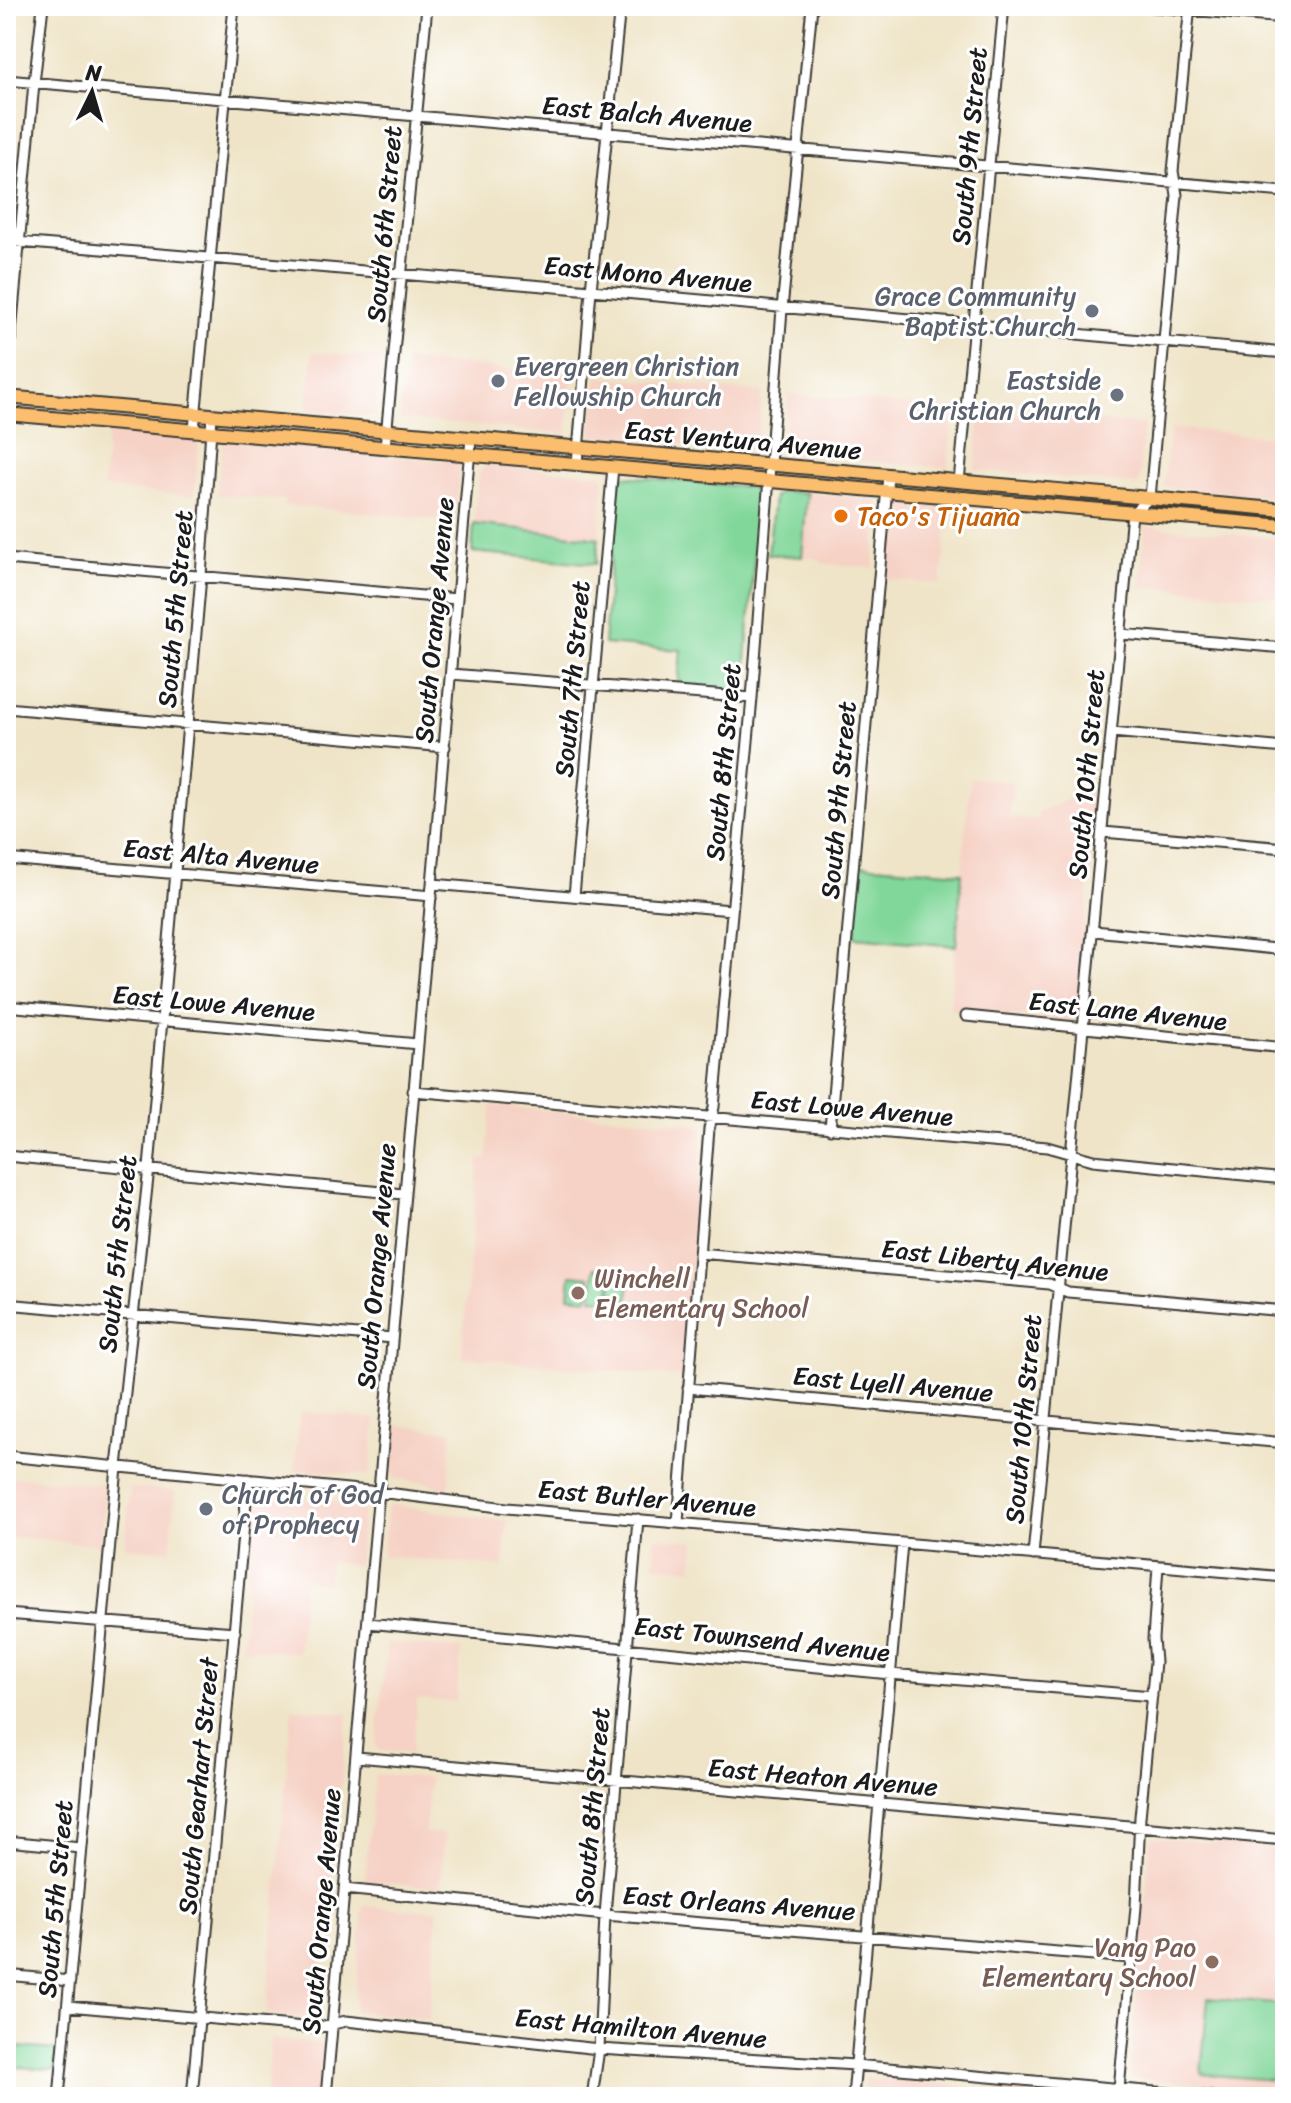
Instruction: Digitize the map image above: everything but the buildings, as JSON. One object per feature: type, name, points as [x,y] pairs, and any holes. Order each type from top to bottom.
[{"type":"main road","name":"East Ventura Avenue","points":[[6,397],[1285,510]]},
{"type":"main road","name":"East Ventura Avenue","points":[[6,414],[1285,526]]},
{"type":"street","points":[[6,387],[43,6]]},
{"type":"street","points":[[194,430],[234,6]]},
{"type":"street","name":"South 6th Street","points":[[385,447],[427,6]]},
{"type":"street","points":[[577,464],[620,6]]},
{"type":"street","name":"South 8th Street","points":[[678,1523],[711,1118],[752,698],[782,309],[812,6]]},
{"type":"street","name":"South 9th Street","points":[[959,482],[1004,6]]},
{"type":"street","points":[[1142,6],[1285,18]]},
{"type":"street","points":[[1132,513],[1150,498],[1177,195],[1173,171],[1190,8]]},
{"type":"street","name":"East Balch Avenue","points":[[6,80],[1285,192]]},
{"type":"street","name":"East Mono Avenue","points":[[6,241],[1285,353]]},
{"type":"street","name":"South 5th Street","points":[[59,2097],[117,1467],[149,1168],[201,576],[212,415]]},
{"type":"street","name":"South Orange Avenue","points":[[326,2097],[471,438]]},
{"type":"street","name":"South 7th Street","points":[[574,896],[613,467]]},
{"type":"street","name":"South 9th Street","points":[[830,1129],[888,476]]},
{"type":"street","name":"South 10th Street","points":[[1033,1555],[1132,513]]},
{"type":"street","points":[[6,559],[457,599]]},
{"type":"street","points":[[1121,634],[1285,648]]},
{"type":"street","points":[[451,674],[752,698]]},
{"type":"street","points":[[6,708],[445,747]]},
{"type":"street","points":[[1112,732],[1285,748]]},
{"type":"street","points":[[1103,832],[1285,848]]},
{"type":"street","name":"East Alta Avenue","points":[[6,859],[432,896]]},
{"type":"street","points":[[433,884],[731,910]]},
{"type":"street","points":[[1094,931],[1285,950]]},
{"type":"street","name":"East Lowe Avenue","points":[[6,1006],[418,1044]]},
{"type":"street","name":"East Lane Avenue","points":[[966,1016],[1285,1048]]},
{"type":"street","name":"East Lowe Avenue","points":[[413,1091],[1047,1147],[1119,1164],[1285,1179]]},
{"type":"street","points":[[6,1156],[403,1194]]},
{"type":"street","name":"East Liberty Avenue","points":[[699,1253],[1049,1284],[1068,1292],[1285,1311]]},
{"type":"street","points":[[6,1304],[392,1338]]},
{"type":"street","name":"East Lyell Avenue","points":[[688,1388],[1285,1443]]},
{"type":"street","name":"East Butler Avenue","points":[[6,1456],[379,1492],[507,1508],[1285,1577]]},
{"type":"street","name":"South Gearhart Street","points":[[192,2097],[248,1479]]},
{"type":"street","name":"South 8th Street","points":[[592,2097],[599,2049],[605,1915],[638,1519]]},
{"type":"street","points":[[853,2097],[902,1543]]},
{"type":"street","points":[[1119,2089],[1152,1696],[1158,1566]]},
{"type":"street","points":[[6,1614],[235,1632]]},
{"type":"street","name":"East Townsend Avenue","points":[[368,1623],[1152,1696]]},
{"type":"street","name":"East Heaton Avenue","points":[[357,1757],[1285,1840]]},
{"type":"street","points":[[6,1841],[81,1848]]},
{"type":"street","name":"East Orleans Avenue","points":[[344,1889],[605,1915],[1131,1958]]},
{"type":"street","points":[[6,1975],[70,1981]]},
{"type":"street","name":"East Hamilton Avenue","points":[[68,2006],[316,2028],[346,2021],[599,2049],[855,2065],[1212,2097]]},
{"type":"shaded area","points":[[313,352],[380,358],[376,417],[307,410]]},
{"type":"shaded area","points":[[406,360],[572,375],[567,434],[400,419]]},
{"type":"shaded area","points":[[597,377],[762,392],[757,451],[591,436]]},
{"type":"shaded area","points":[[788,394],[953,409],[948,468],[784,453]]},
{"type":"shaded area","points":[[979,411],[1144,425],[1139,485],[975,470]]},
{"type":"shaded area","points":[[1170,428],[1285,438],[1285,498],[1164,487]]},
{"type":"shaded area","points":[[108,431],[194,439],[199,446],[194,496],[103,488]]},
{"type":"shaded area","points":[[226,441],[326,450],[341,447],[369,454],[456,462],[460,465],[455,521],[285,505],[285,500],[217,495],[222,445]]},
{"type":"shaded area","points":[[486,465],[600,474],[604,477],[599,538],[474,524],[479,473]]},
{"type":"shaded area","points":[[807,493],[878,502],[874,568],[821,563],[821,559],[802,557]]},
{"type":"shaded area","points":[[903,501],[949,505],[941,584],[887,579],[893,507]]},
{"type":"shaded area","points":[[1145,526],[1285,539],[1285,598],[1140,586]]},
{"type":"shaded area","points":[[970,778],[1013,782],[1009,818],[1038,820],[1039,813],[1077,795],[1097,795],[1077,1017],[1071,1021],[950,1009]]},
{"type":"shaded area","name":"Winchell Elementary School","points":[[491,1105],[700,1125],[683,1377],[461,1357],[479,1159],[487,1159]]},
{"type":"shaded area","points":[[300,1412],[376,1419],[370,1475],[294,1471]]},
{"type":"shaded area","points":[[390,1425],[452,1431],[448,1492],[428,1483],[394,1478],[395,1441]]},
{"type":"shaded area","points":[[6,1476],[106,1485],[101,1545],[6,1536]]},
{"type":"shaded area","points":[[130,1487],[175,1491],[170,1551],[125,1547]]},
{"type":"shaded area","points":[[261,1494],[358,1504],[363,1510],[358,1565],[330,1562],[327,1583],[304,1581],[298,1653],[242,1648],[254,1499]]},
{"type":"shaded area","points":[[391,1505],[507,1521],[503,1567],[382,1556],[387,1509]]},
{"type":"shaded area","points":[[655,1537],[695,1541],[693,1569],[653,1565]]},
{"type":"shaded area","points":[[387,1643],[461,1649],[456,1702],[417,1699],[412,1753],[379,1750],[376,1746]]},
{"type":"shaded area","points":[[292,1708],[348,1714],[331,1888],[326,1899],[316,2020],[266,2014]]},
{"type":"shaded area","points":[[375,1774],[430,1778],[425,1832],[445,1834],[440,1888],[368,1881],[365,1877]]},
{"type":"shaded area","name":"Vang Pao Elementary School","points":[[1154,1838],[1285,1850],[1285,2092],[1133,2078],[1130,2074],[1150,1841]]},
{"type":"shaded area","points":[[363,1906],[438,1911],[429,2019],[354,2011]]},
{"type":"shaded area","points":[[271,2039],[322,2044],[317,2097],[266,2097]]},
{"type":"shaded area","points":[[866,2078],[1084,2097],[864,2097]]},
{"type":"green space","points":[[623,476],[760,490],[744,685],[740,691],[678,686],[681,650],[604,644],[617,480]]},
{"type":"green space","points":[[781,491],[807,493],[802,557],[768,554],[774,497]]},
{"type":"green space","points":[[474,524],[599,538],[596,564],[472,552]]},
{"type":"green space","points":[[861,865],[962,873],[956,946],[855,937]]},
{"type":"green space","points":[[595,1268],[612,1270],[609,1299],[592,1298]]},
{"type":"green space","points":[[614,1270],[630,1272],[628,1301],[611,1299]]},
{"type":"green space","points":[[571,1275],[590,1277],[588,1298],[569,1296]]},
{"type":"green space","points":[[1208,1998],[1285,2005],[1285,2081],[1201,2074]]},
{"type":"green space","points":[[6,2046],[56,2050],[55,2070],[6,2066]]},
{"type":"place","name":"Grace Community Baptist Church","points":[[1092,311]]},
{"type":"place","name":"Evergreen Christian Fellowship Church","points":[[498,381]]},
{"type":"place","name":"Eastside Christian Church","points":[[1117,395]]},
{"type":"place","name":"Taco's Tijuana","points":[[841,516]]},
{"type":"place","name":"Winchell Elementary School","points":[[578,1293]]},
{"type":"place","name":"Church of God of Prophecy","points":[[206,1509]]},
{"type":"place","name":"Vang Pao Elementary School","points":[[1212,1962]]}]
